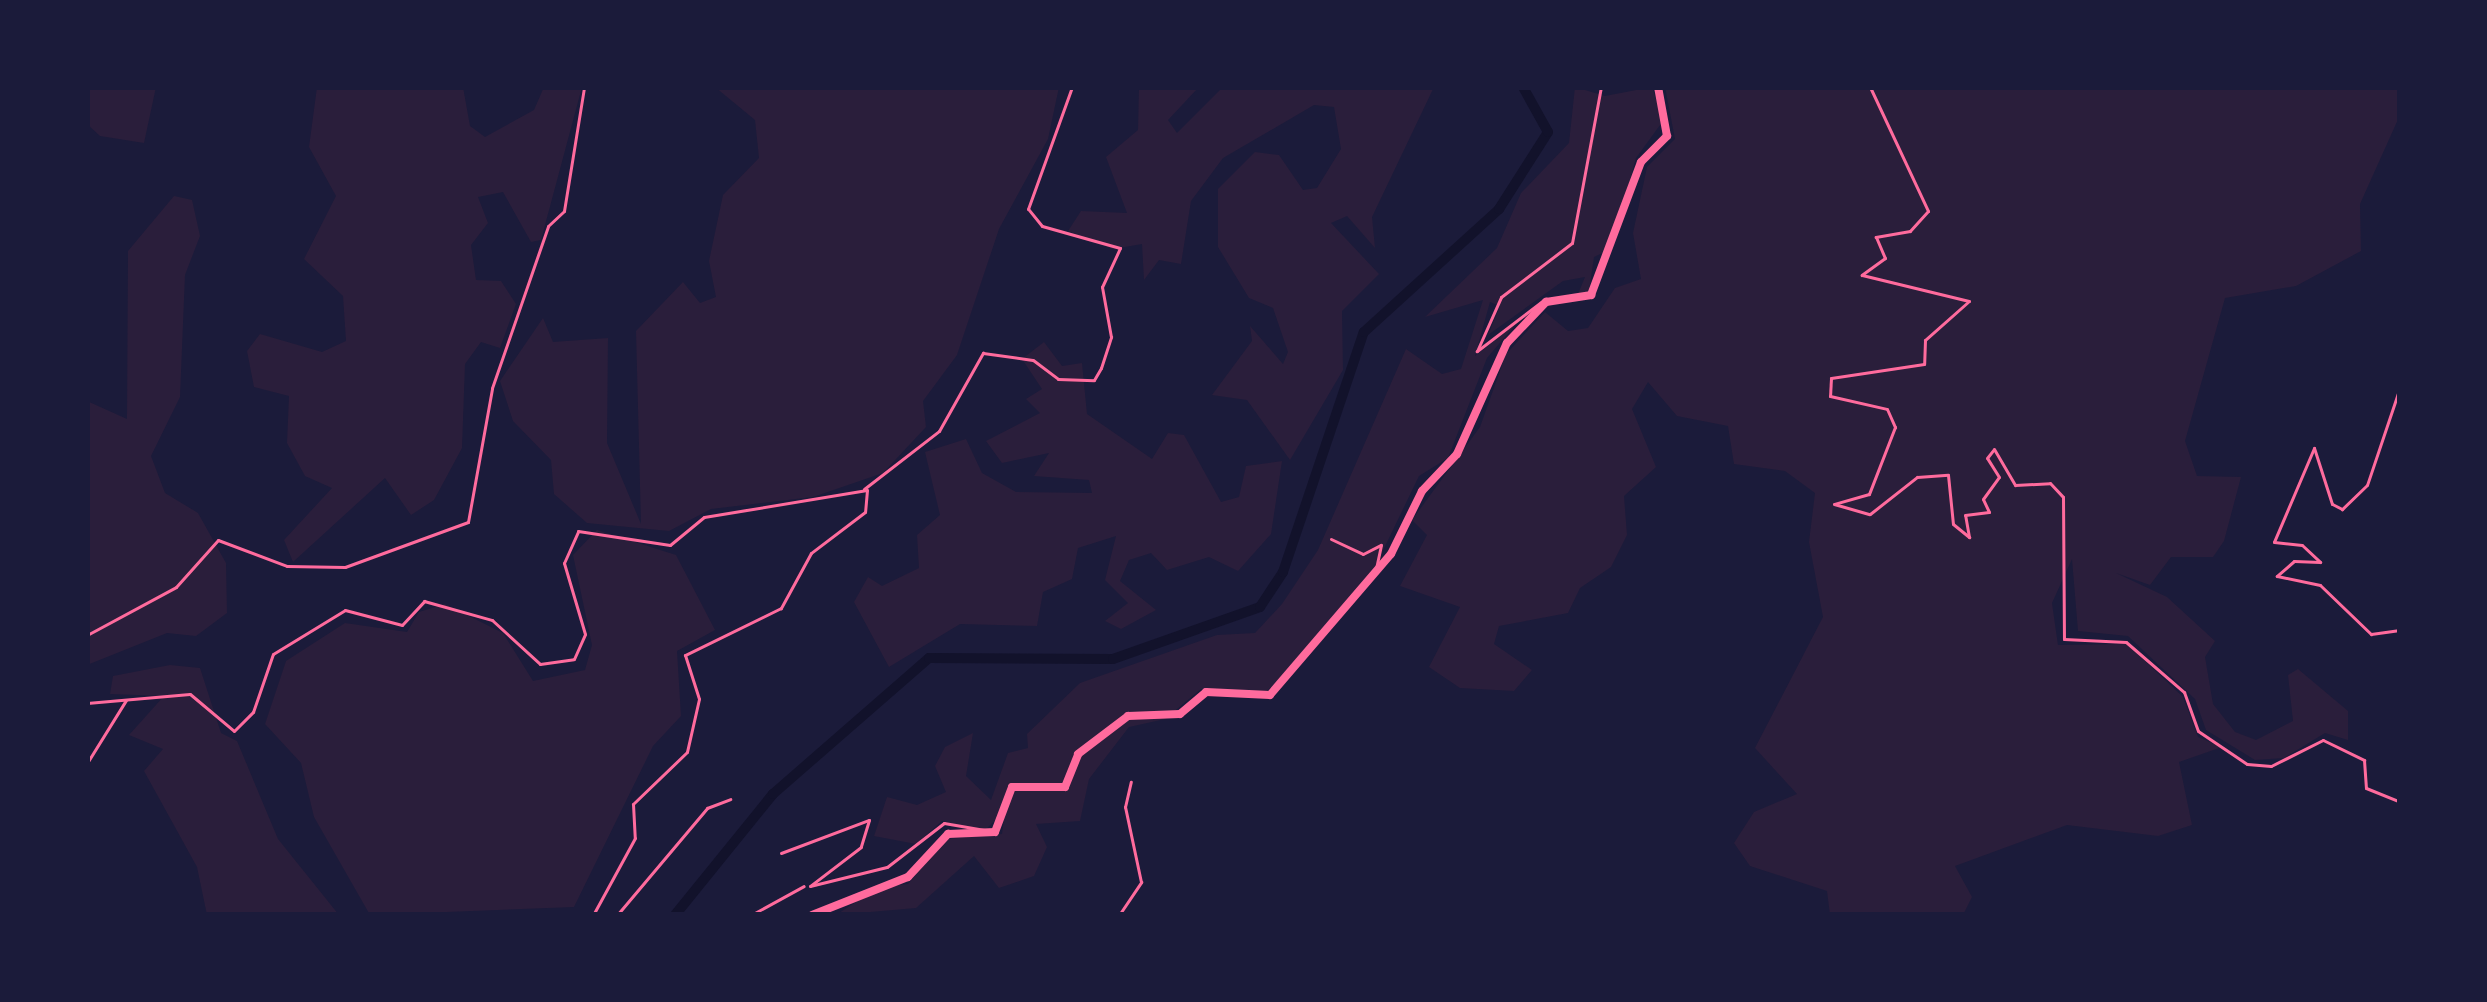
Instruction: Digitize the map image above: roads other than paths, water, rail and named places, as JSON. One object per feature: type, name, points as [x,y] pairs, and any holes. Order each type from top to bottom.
[{"type":"highway","points":[[817,914],[908,877],[948,834],[991,834],[1012,788],[1065,787],[1078,754],[1128,716],[1180,714],[1206,692],[1270,695],[1376,571],[1457,454],[1508,343],[1553,298],[1591,295],[1606,268],[1641,162],[1666,136],[1658,87]]},
{"type":"street","points":[[87,635],[176,587],[218,540],[287,566],[346,567],[468,522],[492,388],[548,226],[564,211],[584,87]]},
{"type":"street","points":[[87,703],[190,694],[234,731],[254,712],[273,654],[345,610],[402,625],[424,601],[491,620],[540,664],[574,658],[585,634],[564,563],[578,531],[670,545],[704,517],[864,489],[939,431],[983,352],[1034,360],[1058,379],[1094,380],[1111,337],[1102,287],[1120,248],[1042,226],[1028,208],[1072,87]]},
{"type":"street","points":[[1553,298],[1477,351],[1501,297],[1572,243],[1600,87]]},
{"type":"street","points":[[1870,87],[1928,211],[1910,231],[1876,237],[1885,258],[1862,275],[1969,301],[1925,340],[1924,364],[1832,378],[1830,396],[1887,409],[1895,427],[1869,494],[1834,504],[1870,514],[1917,477],[1948,475],[1953,524],[1969,537],[1965,515],[1982,519],[1999,477],[1987,458],[1994,448],[2015,485],[2050,483],[2063,497],[2063,639],[2126,642],[2184,692],[2198,731],[2247,764],[2271,766],[2323,740],[2364,760],[2366,788],[2400,802]]},
{"type":"street","points":[[2400,387],[2367,485],[2342,508],[2332,504],[2314,448],[2274,542],[2302,545],[2320,562],[2294,561],[2277,576],[2320,585],[2371,634],[2400,630]]},
{"type":"street","points":[[593,915],[635,838],[633,804],[687,752],[699,699],[685,655],[781,608],[811,553],[865,512],[864,489]]},
{"type":"street","points":[[1331,539],[1363,554],[1381,544],[1376,571]]},
{"type":"street","points":[[87,764],[128,698]]},
{"type":"street","points":[[1119,915],[1141,882],[1125,807],[1131,782]]},
{"type":"street","points":[[87,798],[87,813]]},
{"type":"street","points":[[616,915],[707,808],[730,799]]},
{"type":"street","points":[[752,915],[806,886],[861,847],[868,820],[781,853]]},
{"type":"street","points":[[806,886],[886,867],[944,823],[991,834]]},
{"type":"waterway","points":[[675,915],[773,794],[929,658],[1113,659],[1260,607],[1283,572],[1364,332],[1499,209],[1548,132],[1523,87]]}]
